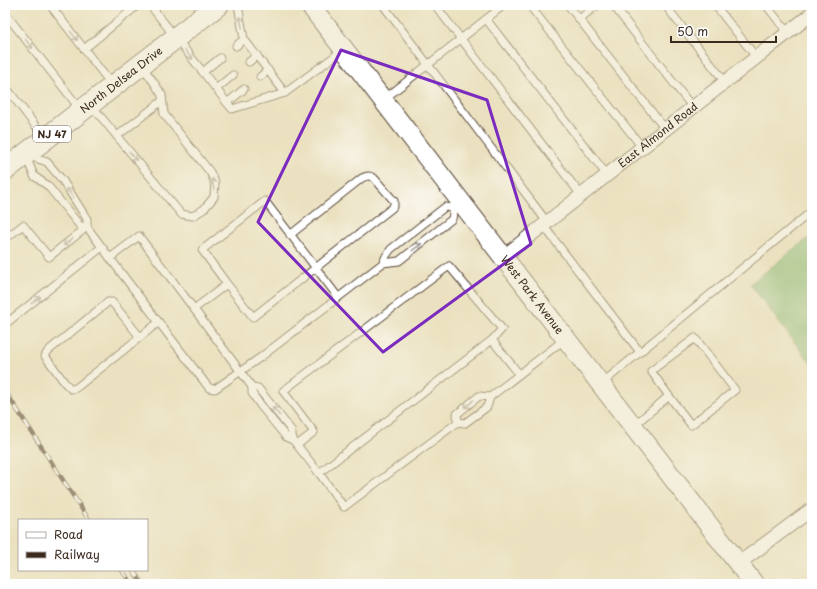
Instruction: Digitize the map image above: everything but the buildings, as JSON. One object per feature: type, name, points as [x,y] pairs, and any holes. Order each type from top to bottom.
[{"type":"main road","name":"North Delsea Drive","points":[[5,170],[218,5]]},
{"type":"main road","name":"West Park Avenue","points":[[310,5],[382,100],[458,206],[503,257],[754,584]]},
{"type":"street","name":"East Almond Road","points":[[503,257],[788,33],[812,12]]},
{"type":"street","points":[[738,564],[812,509]]},
{"type":"lane","points":[[50,5],[113,86]]},
{"type":"lane","points":[[84,48],[138,5]]},
{"type":"lane","points":[[150,5],[232,109],[286,93],[343,49]]},
{"type":"lane","points":[[238,5],[244,39],[286,93]]},
{"type":"lane","points":[[383,5],[640,352]]},
{"type":"lane","points":[[435,5],[581,195]]},
{"type":"lane","points":[[382,100],[504,5]]},
{"type":"lane","points":[[529,5],[642,147]]},
{"type":"lane","points":[[568,5],[665,129]]},
{"type":"lane","points":[[580,19],[598,5]]},
{"type":"lane","points":[[613,5],[693,108]]},
{"type":"lane","points":[[665,5],[725,82]]},
{"type":"lane","points":[[715,5],[756,57]]},
{"type":"lane","points":[[766,5],[788,33]]},
{"type":"lane","points":[[5,13],[86,107],[117,136],[181,214],[193,216],[204,209],[214,197],[215,182],[210,172],[164,114],[162,95],[141,65]]},
{"type":"lane","points":[[486,19],[607,175]]},
{"type":"lane","points":[[236,46],[244,39]]},
{"type":"lane","points":[[249,62],[257,55]]},
{"type":"lane","points":[[203,72],[220,58]]},
{"type":"lane","points":[[260,77],[268,70]]},
{"type":"lane","points":[[216,89],[233,75]]},
{"type":"lane","points":[[5,86],[46,139]]},
{"type":"lane","points":[[227,103],[244,89]]},
{"type":"lane","points":[[117,136],[162,101]]},
{"type":"lane","points":[[25,154],[47,162],[63,181],[88,219],[87,227],[209,388],[216,389],[261,357],[383,263],[391,249],[445,207],[458,206],[452,219],[399,261],[383,263]]},
{"type":"lane","points":[[25,154],[34,176],[48,186],[80,226],[87,227]]},
{"type":"lane","points":[[290,235],[362,178],[368,176],[374,178],[394,201],[392,208],[315,267],[252,317],[202,250],[265,201],[290,235],[315,267],[338,297]]},
{"type":"lane","points":[[600,384],[812,211]]},
{"type":"lane","points":[[5,239],[23,225],[49,257],[87,227]]},
{"type":"lane","points":[[110,258],[139,236],[252,387],[252,393],[260,405],[286,438],[295,442],[344,507],[458,422],[465,423],[487,408],[490,397],[565,339]]},
{"type":"lane","points":[[5,322],[8,322],[102,247]]},
{"type":"lane","points":[[295,442],[314,432],[283,391],[449,266],[502,329],[492,340],[319,473]]},
{"type":"lane","points":[[194,308],[227,284]]},
{"type":"lane","points":[[140,337],[112,302],[108,302],[48,351],[45,356],[70,389],[76,388],[140,337],[158,322]]},
{"type":"lane","points":[[695,338],[735,390],[691,425],[670,396],[650,371],[695,338]]},
{"type":"lane","points":[[492,340],[519,374]]},
{"type":"lane","points":[[458,422],[458,414],[479,396],[490,397]]},
{"type":"lane","points":[[632,426],[670,396]]},
{"type":"highlighted area","points":[[341,50],[487,100],[531,244],[383,352],[258,222]]},
{"type":"green space","points":[[812,235],[812,365],[750,284]]},
{"type":"railway","points":[[5,391],[88,519]]},
{"type":"railway","points":[[123,571],[131,584]]},
{"type":"railway","points":[[134,571],[142,584]]}]
